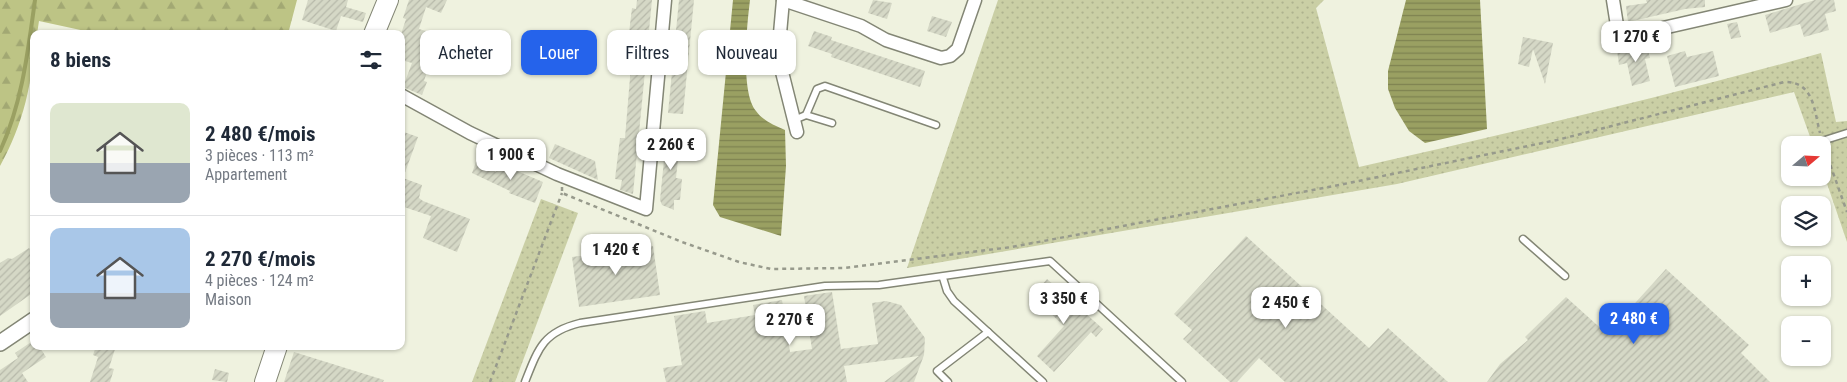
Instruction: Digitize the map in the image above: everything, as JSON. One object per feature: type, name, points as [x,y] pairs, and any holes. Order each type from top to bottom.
[{"type":"main road","points":[[376,30],[388,0]]},
{"type":"main road","points":[[384,30],[388,0]]},
{"type":"main road","points":[[265,382],[276,350]]},
{"type":"street","points":[[405,97],[470,133],[562,176],[646,209],[665,0]]},
{"type":"street","points":[[795,126],[778,56],[783,0],[861,26],[886,40],[941,58],[950,56],[958,49],[975,0]]},
{"type":"street","points":[[1613,0],[1619,38],[1786,0]]},
{"type":"street","points":[[0,343],[30,323]]},
{"type":"lane","points":[[795,126],[806,115],[817,89],[825,86],[936,125]]},
{"type":"lane","points":[[806,115],[832,123]]},
{"type":"lane","points":[[1831,138],[1847,133]]},
{"type":"lane","points":[[1523,239],[1565,276]]},
{"type":"lane","points":[[525,382],[540,348],[561,328],[570,325],[825,286],[879,285],[943,278],[1050,261],[1182,382]]},
{"type":"lane","points":[[943,278],[947,291],[954,301],[1043,382]]},
{"type":"lane","points":[[948,382],[937,371],[988,332]]},
{"type":"path","points":[[562,193],[682,242],[739,262],[771,269],[844,268],[1012,247],[1344,184],[1558,140],[1784,82],[1801,84],[1810,92],[1821,136]]},
{"type":"path","points":[[1831,167],[1847,212]]},
{"type":"path","points":[[490,382],[562,193],[562,176]]},
{"type":"shaded area","points":[[733,0],[750,0],[747,30],[730,30]]},
{"type":"shaded area","points":[[998,0],[1324,0],[1316,8],[1359,167],[1591,113],[1821,53],[1836,122],[1847,121],[1847,242],[1828,186],[1831,186],[1831,136],[1810,136],[1794,92],[1397,184],[907,268]]},
{"type":"shaded area","points":[[1406,0],[1480,0],[1487,129],[1425,143],[1409,131],[1395,108],[1388,89],[1388,71]]},
{"type":"shaded area","points":[[726,75],[746,75],[751,102],[756,111],[769,122],[785,130],[786,166],[781,236],[720,217],[713,205]]},
{"type":"shaded area","points":[[541,199],[578,213],[515,382],[472,382]]},
{"type":"green space","points":[[0,0],[297,0],[289,30],[81,30],[39,21],[38,30],[30,30],[30,79],[26,102],[15,135],[0,166]]},
{"type":"building","points":[[308,0],[348,0],[346,7],[366,13],[363,22],[341,16],[336,30],[302,20]]},
{"type":"building","points":[[409,0],[447,0],[441,13],[426,7],[419,29],[422,30],[420,30],[420,75],[426,75],[424,81],[427,82],[422,95],[405,88],[405,82],[412,63],[405,61],[405,30],[402,30],[406,19],[403,18]]},
{"type":"building","points":[[637,0],[652,0],[649,30],[629,30],[632,8],[636,9]]},
{"type":"building","points":[[679,0],[694,0],[688,62],[688,30],[676,30]]},
{"type":"building","points":[[873,0],[892,3],[887,19],[868,13]]},
{"type":"building","points":[[1646,0],[1705,0],[1705,7],[1685,9],[1628,22],[1626,6],[1647,3]]},
{"type":"building","points":[[1815,0],[1834,0],[1836,11],[1825,14],[1829,30],[1804,37],[1800,24],[1770,33],[1765,15]]},
{"type":"building","points":[[932,16],[952,22],[946,37],[927,31]]},
{"type":"building","points":[[1737,22],[1741,37],[1731,39],[1727,24]]},
{"type":"building","points":[[814,31],[832,37],[831,40],[925,71],[920,87],[831,57],[832,54],[808,46]]},
{"type":"building","points":[[1523,37],[1553,43],[1545,84],[1533,49],[1529,67],[1518,64]]},
{"type":"building","points":[[1646,43],[1650,58],[1645,59],[1650,81],[1632,86],[1627,63],[1619,65],[1617,50]]},
{"type":"building","points":[[1685,51],[1687,57],[1713,51],[1719,76],[1675,87],[1667,56]]},
{"type":"building","points":[[630,75],[645,75],[633,194],[620,190],[622,180],[615,179],[620,138],[625,138]]},
{"type":"building","points":[[672,75],[687,75],[683,114],[668,113]]},
{"type":"building","points":[[667,130],[681,132],[676,178],[682,179],[680,200],[674,200],[674,210],[662,205],[660,200]]},
{"type":"building","points":[[405,132],[418,137],[405,173]]},
{"type":"building","points":[[555,144],[595,161],[598,180],[549,158]]},
{"type":"building","points":[[501,161],[511,166],[510,168],[543,182],[535,203],[509,193],[510,191],[472,173],[476,162],[496,172]]},
{"type":"building","points":[[405,179],[422,185],[419,198],[423,201],[470,219],[457,252],[423,238],[431,216],[405,207]]},
{"type":"building","points":[[1246,236],[1369,348],[1388,328],[1448,382],[1285,382],[1259,358],[1237,382],[1230,382],[1183,339],[1192,330],[1174,314]]},
{"type":"building","points":[[653,246],[660,295],[579,307],[572,257]]},
{"type":"building","points":[[29,248],[30,249],[30,295],[0,316],[0,263],[8,258],[12,259]]},
{"type":"building","points":[[1666,269],[1749,345],[1741,353],[1770,382],[1487,382],[1500,364],[1528,340],[1525,337],[1566,297],[1607,334]]},
{"type":"building","points":[[1047,279],[1103,329],[1096,337],[1091,332],[1054,372],[1037,356],[1064,326],[1032,296]]},
{"type":"building","points":[[832,292],[841,349],[878,344],[872,303],[886,301],[901,305],[925,338],[924,355],[914,382],[884,382],[919,356],[844,366],[847,382],[666,382],[663,368],[682,365],[674,316],[705,311],[707,323],[755,315],[753,305],[782,300],[790,352],[812,349],[804,296]]},
{"type":"building","points":[[30,343],[30,350],[42,350],[46,357],[22,373],[28,382],[0,382],[0,370],[18,358],[15,353]]},
{"type":"building","points":[[95,350],[115,350],[109,368],[114,369],[110,382],[90,382],[98,357],[93,355]]},
{"type":"building","points":[[294,352],[384,380],[383,382],[284,382]]},
{"type":"building","points":[[215,369],[229,373],[227,382],[212,380]]},
{"type":"waterway","points":[[31,30],[35,0]]},
{"type":"waterway","points":[[0,151],[8,133],[19,96],[30,36]]}]
